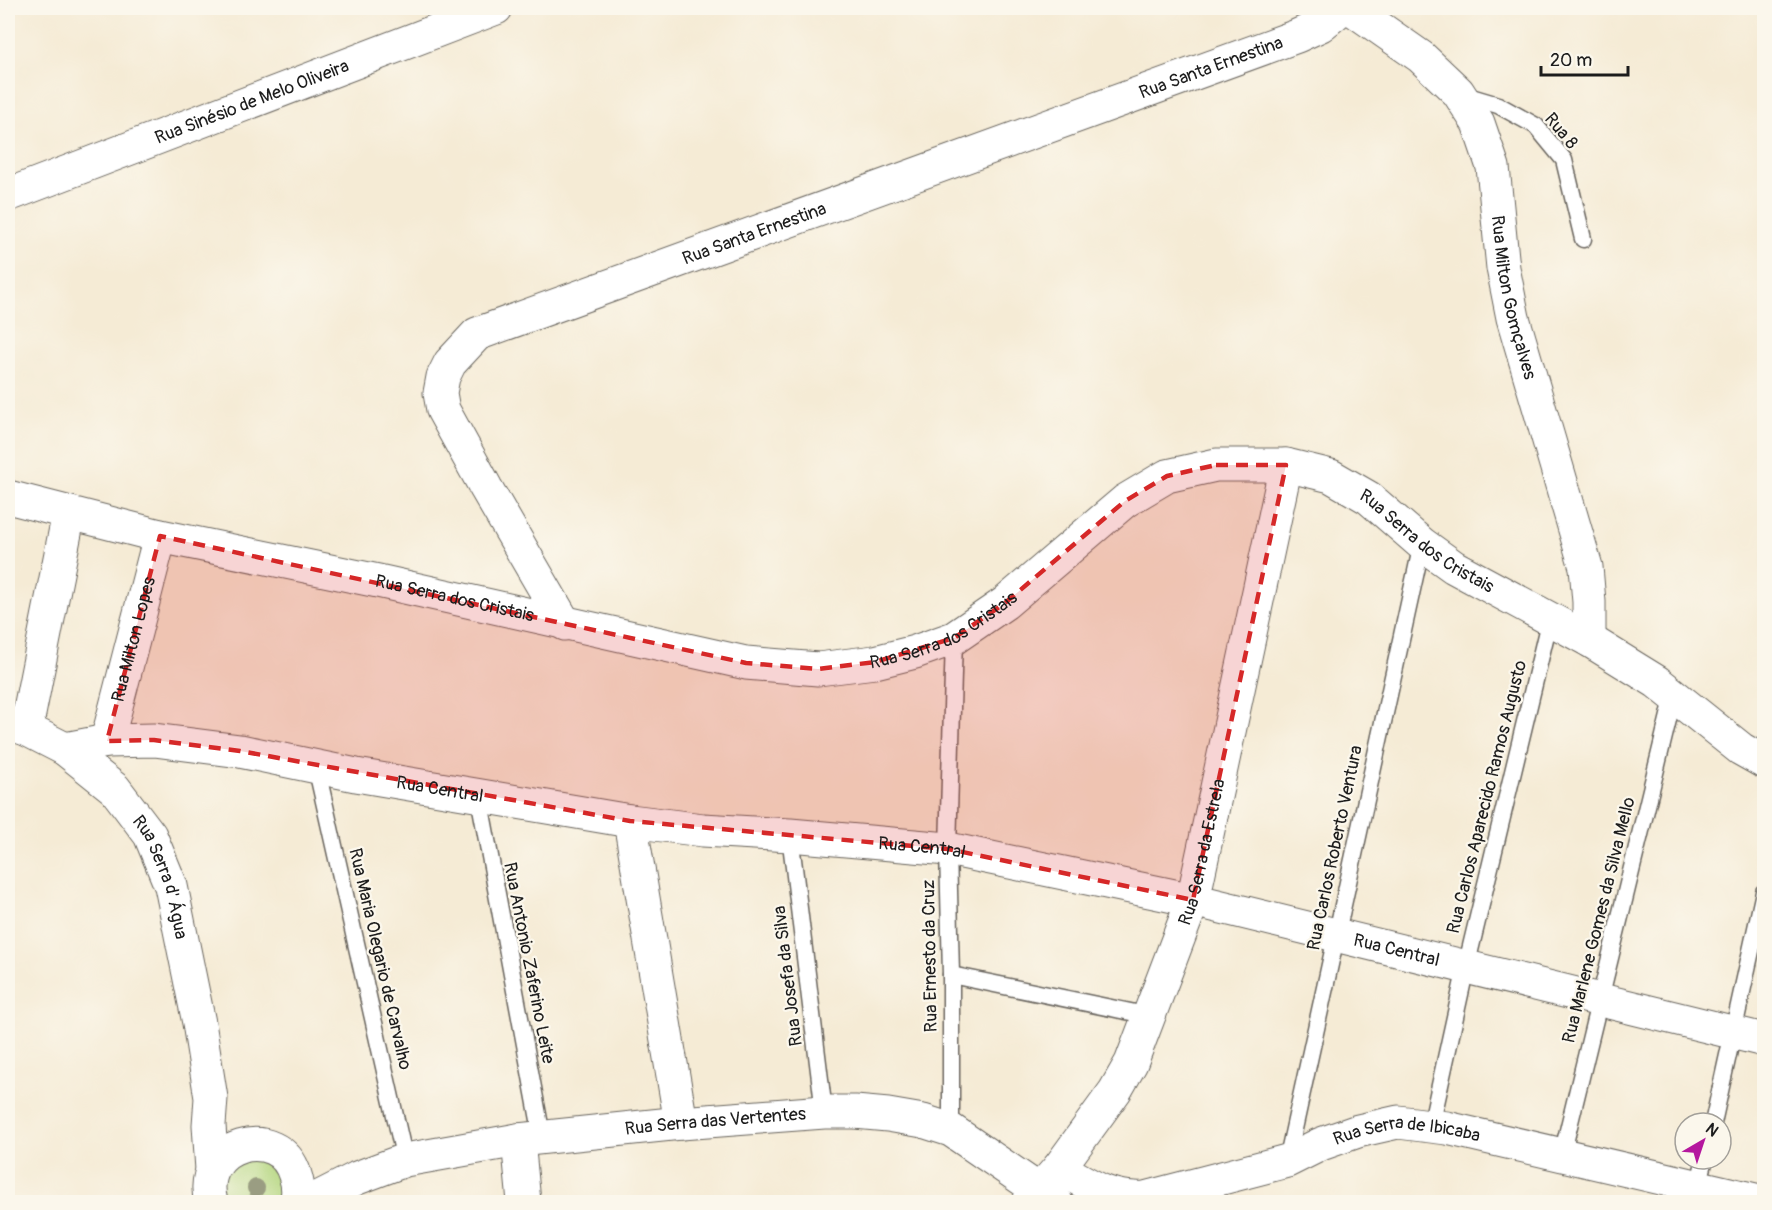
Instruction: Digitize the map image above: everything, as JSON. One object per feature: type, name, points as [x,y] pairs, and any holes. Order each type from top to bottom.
[{"type":"street","name":"Rua Sinésio de Melo Oliveira","points":[[8,195],[496,8]]},
{"type":"street","name":"Rua Santa Ernestina","points":[[565,624],[443,410],[440,393],[443,377],[450,363],[477,334],[1297,36],[1321,25],[1342,8]]},
{"type":"street","name":"Rua Milton Gomçalves","points":[[1351,8],[1421,57],[1458,92],[1478,123],[1493,167],[1503,268],[1513,318],[1586,567],[1589,640]]},
{"type":"street","name":"Rua Serra dos Cristais","points":[[8,497],[160,536],[378,581],[746,663],[818,669],[875,662],[915,652],[954,638],[1005,603],[1125,501],[1167,477],[1216,465],[1286,465],[1330,476],[1369,498],[1422,544],[1454,567],[1589,640],[1674,695],[1741,749],[1764,762]]},
{"type":"street","name":"Rua Serra da Estrela","points":[[1045,1191],[1115,1091],[1131,1063],[1193,900],[1286,465]]},
{"type":"street","points":[[17,726],[69,513]]},
{"type":"street","name":"Rua Milton Lopes","points":[[107,741],[160,536]]},
{"type":"street","name":"Rua Serra d' Água","points":[[17,726],[65,749],[115,789],[150,835],[171,886],[199,1023],[211,1098],[209,1125],[213,1170],[208,1184],[211,1203]]},
{"type":"street","name":"Rua Central","points":[[65,749],[107,741],[154,740],[240,751],[356,775],[630,821],[703,830],[948,849],[1193,900],[1749,1036]]},
{"type":"street","points":[[630,821],[681,1123]]},
{"type":"street","name":"Rua Serra d' Água","points":[[211,1098],[246,1144]]},
{"type":"street","name":"Rua Serra das Vertentes","points":[[300,1194],[357,1178],[405,1160],[530,1138],[824,1112],[888,1114],[923,1121],[951,1130],[1045,1191]]},
{"type":"street","name":"Rua Serra de Ibicaba","points":[[1045,1191],[1104,1193],[1126,1199],[1146,1198],[1287,1161],[1321,1144],[1358,1131],[1398,1122],[1447,1128],[1562,1155],[1701,1173],[1764,1202]]},
{"type":"street","points":[[524,1203],[530,1138]]},
{"type":"street","points":[[213,1170],[226,1153],[246,1144],[260,1144],[274,1149],[285,1157],[294,1169],[300,1194]]},
{"type":"lane","name":"Rua 8","points":[[1458,92],[1498,105],[1536,126],[1563,160],[1583,239]]},
{"type":"lane","name":"Rua Carlos Roberto Ventura","points":[[1287,1161],[1422,544]]},
{"type":"lane","name":"Rua Carlos Aparecido Ramos Augusto","points":[[1431,1126],[1466,967],[1550,618]]},
{"type":"lane","name":"Rua Ernesto da Cruz","points":[[951,1130],[948,849],[954,638]]},
{"type":"lane","name":"Rua Marlene Gomes da Silva Mello","points":[[1562,1155],[1674,695]]},
{"type":"lane","name":"Rua Maria Olegario de Carvalho","points":[[316,766],[405,1160]]},
{"type":"lane","name":"Rua Antonio Zaferino Leite","points":[[479,797],[530,1138]]},
{"type":"lane","name":"Rua Josefa da Silva","points":[[790,835],[824,1112]]},
{"type":"lane","points":[[1718,1111],[1749,1036],[1764,892]]},
{"type":"lane","points":[[951,975],[1150,1016]]},
{"type":"highlighted area","points":[[1216,465],[1286,465],[1193,900],[948,849],[630,821],[240,751],[154,740],[107,741],[160,536],[746,663],[818,669],[875,662],[954,638],[1005,603],[1125,501],[1167,476]]},
{"type":"green space","points":[[271,1155],[289,1202],[218,1202],[227,1161]]}]
